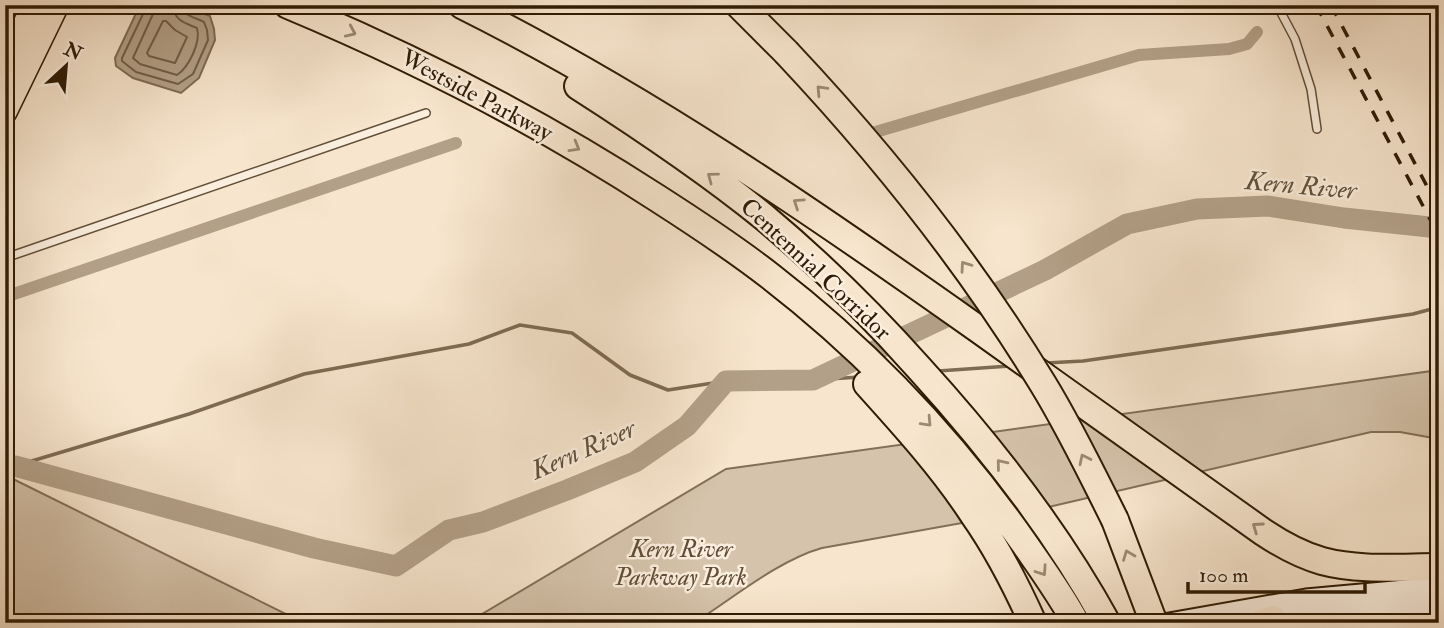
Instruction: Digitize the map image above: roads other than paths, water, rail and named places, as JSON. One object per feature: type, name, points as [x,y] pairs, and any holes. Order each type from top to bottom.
[{"type":"highway","name":"Westside Parkway","points":[[288,5],[377,43],[474,90],[587,154],[658,199],[746,262]]},
{"type":"highway","name":"Centennial Corridor","points":[[441,5],[572,82],[664,142],[737,196],[803,251],[867,312],[940,390],[1000,463],[1067,555],[1103,617]]},
{"type":"highway","points":[[462,5],[649,107],[738,164],[855,242],[1285,546],[1335,564],[1439,567]]},
{"type":"highway","points":[[739,5],[786,52],[877,153],[961,261],[1042,382],[1080,450],[1115,520],[1154,623]]},
{"type":"highway","name":"Centennial Corridor","points":[[746,262],[806,305],[873,366],[937,432],[1011,524],[1075,620]]},
{"type":"highway","points":[[746,262],[861,377],[941,471],[984,530],[1012,578],[1033,623]]},
{"type":"main road","points":[[5,65],[34,5]]},
{"type":"main road","points":[[5,112],[57,5]]},
{"type":"main road","points":[[1169,623],[1306,600],[1439,587]]},
{"type":"main road","points":[[1262,622],[1374,607],[1439,603]]},
{"type":"lane","points":[[1277,5],[1295,39],[1311,89],[1317,129]]},
{"type":"lane","points":[[5,258],[426,113]]},
{"type":"water","points":[[140,5],[181,5],[210,16],[215,40],[199,78],[181,93],[133,78],[116,66],[115,58]]},
{"type":"waterway","points":[[872,133],[1139,55],[1229,49],[1247,44],[1257,32]]},
{"type":"waterway","points":[[5,297],[456,143]]},
{"type":"waterway","name":"Kern River","points":[[5,468],[15,466],[314,548],[396,566],[449,530],[483,522],[635,462],[687,426],[726,381],[813,380],[1045,270],[1127,224],[1197,209],[1268,206],[1344,218],[1439,228]]},
{"type":"waterway","points":[[1046,363],[1083,361],[1413,314],[1439,307]]},
{"type":"waterway","points":[[15,466],[189,414],[304,374],[469,344],[520,325],[572,333],[630,375],[668,390],[726,381]]},
{"type":"waterway","points":[[938,371],[1010,366]]},
{"type":"waterway","points":[[813,380],[860,377]]},
{"type":"railway","points":[[1316,5],[1439,236]]},
{"type":"railway","points":[[1331,5],[1439,209]]},
{"type":"park label","name":"Kern River Parkway Park","points":[[681,563]]}]
